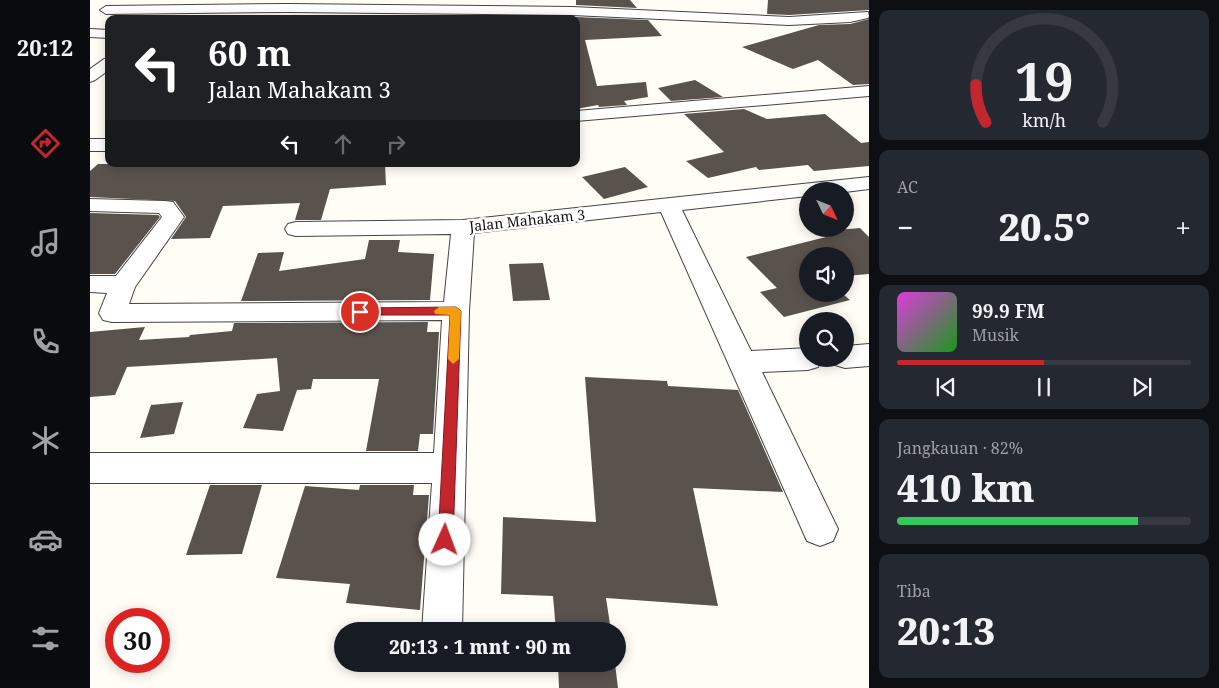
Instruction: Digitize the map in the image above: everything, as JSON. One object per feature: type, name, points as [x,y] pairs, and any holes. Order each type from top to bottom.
[{"type":"street","points":[[118,0],[102,12],[253,9],[289,4],[329,14],[349,5],[399,15],[418,5],[492,6],[517,15],[634,13],[726,17],[750,20],[807,20],[850,18],[866,15]]},
{"type":"street","points":[[629,0],[634,13]]},
{"type":"street","points":[[713,6],[726,17]]},
{"type":"street","points":[[837,6],[866,15]]},
{"type":"street","points":[[728,31],[748,27],[751,25],[750,20]]},
{"type":"street","points":[[90,33],[105,34]]},
{"type":"street","points":[[93,83],[105,67]]},
{"type":"street","points":[[580,116],[869,91]]},
{"type":"street","points":[[90,145],[105,145]]},
{"type":"street","name":"Jalan Mahakam 3","points":[[442,622],[456,311],[463,227],[869,183]]},
{"type":"street","points":[[90,205],[165,207],[173,217],[101,314]]},
{"type":"street","points":[[668,205],[820,529]]},
{"type":"street","points":[[296,229],[463,227]]},
{"type":"street","points":[[90,284],[123,285]]},
{"type":"street","points":[[101,314],[456,311]]},
{"type":"street","points":[[854,357],[869,356]]},
{"type":"street","points":[[742,362],[799,359]]},
{"type":"street","points":[[90,468],[448,468]]},
{"type":"building","points":[[576,0],[630,0],[637,8],[576,5]]},
{"type":"building","points":[[768,0],[869,0],[869,10],[789,15],[767,14]]},
{"type":"building","points":[[580,17],[648,20],[662,36],[585,40],[597,86],[646,82],[648,97],[624,101],[627,105],[599,107],[598,105],[580,108]]},
{"type":"building","points":[[869,19],[869,84],[853,85],[818,60],[793,69],[742,47],[819,25],[850,24]]},
{"type":"building","points":[[695,80],[723,97],[671,101],[658,88]]},
{"type":"building","points":[[744,109],[767,119],[825,114],[861,143],[869,142],[869,166],[814,171],[808,165],[759,170],[756,167],[708,178],[686,161],[724,152],[684,114]]},
{"type":"building","points":[[98,164],[105,164],[105,167],[385,167],[386,185],[330,189],[321,220],[295,220],[300,203],[223,206],[210,238],[171,239],[186,217],[175,201],[90,197],[90,171]]},
{"type":"building","points":[[625,167],[648,187],[604,199],[582,177]]},
{"type":"building","points":[[90,213],[158,215],[160,217],[115,274],[90,274]]},
{"type":"building","points":[[860,228],[869,237],[869,274],[854,275],[854,247],[799,247],[799,302],[842,302],[784,317],[760,292],[777,288],[746,257],[822,238],[854,238],[854,229]]},
{"type":"building","points":[[369,240],[400,240],[398,252],[434,254],[430,300],[241,301],[258,253],[284,252],[279,271],[365,259]]},
{"type":"building","points":[[543,263],[550,300],[513,301],[509,264]]},
{"type":"building","points":[[428,322],[427,332],[439,332],[433,434],[420,434],[418,451],[366,451],[379,379],[313,379],[311,389],[297,390],[283,431],[243,428],[257,394],[280,391],[277,358],[127,367],[115,395],[90,397],[90,332],[145,327],[139,340],[189,337],[190,335],[232,331],[234,323]]},
{"type":"building","points":[[585,377],[667,381],[668,386],[738,390],[783,492],[693,488],[718,606],[606,598],[610,622],[555,622],[553,596],[501,594],[503,517],[596,522]]},
{"type":"building","points":[[183,402],[174,434],[140,438],[151,405]]},
{"type":"building","points":[[210,485],[262,485],[242,554],[186,555]]},
{"type":"building","points":[[360,485],[414,485],[413,495],[429,495],[420,610],[346,603],[350,584],[276,578],[305,486],[359,490]]},
{"type":"building","points":[[558,672],[616,672],[618,688],[559,688]]},
{"type":"slow traffic","points":[[439,311],[456,311],[453,359]]},
{"type":"route","points":[[360,312],[456,311],[445,540]]}]
